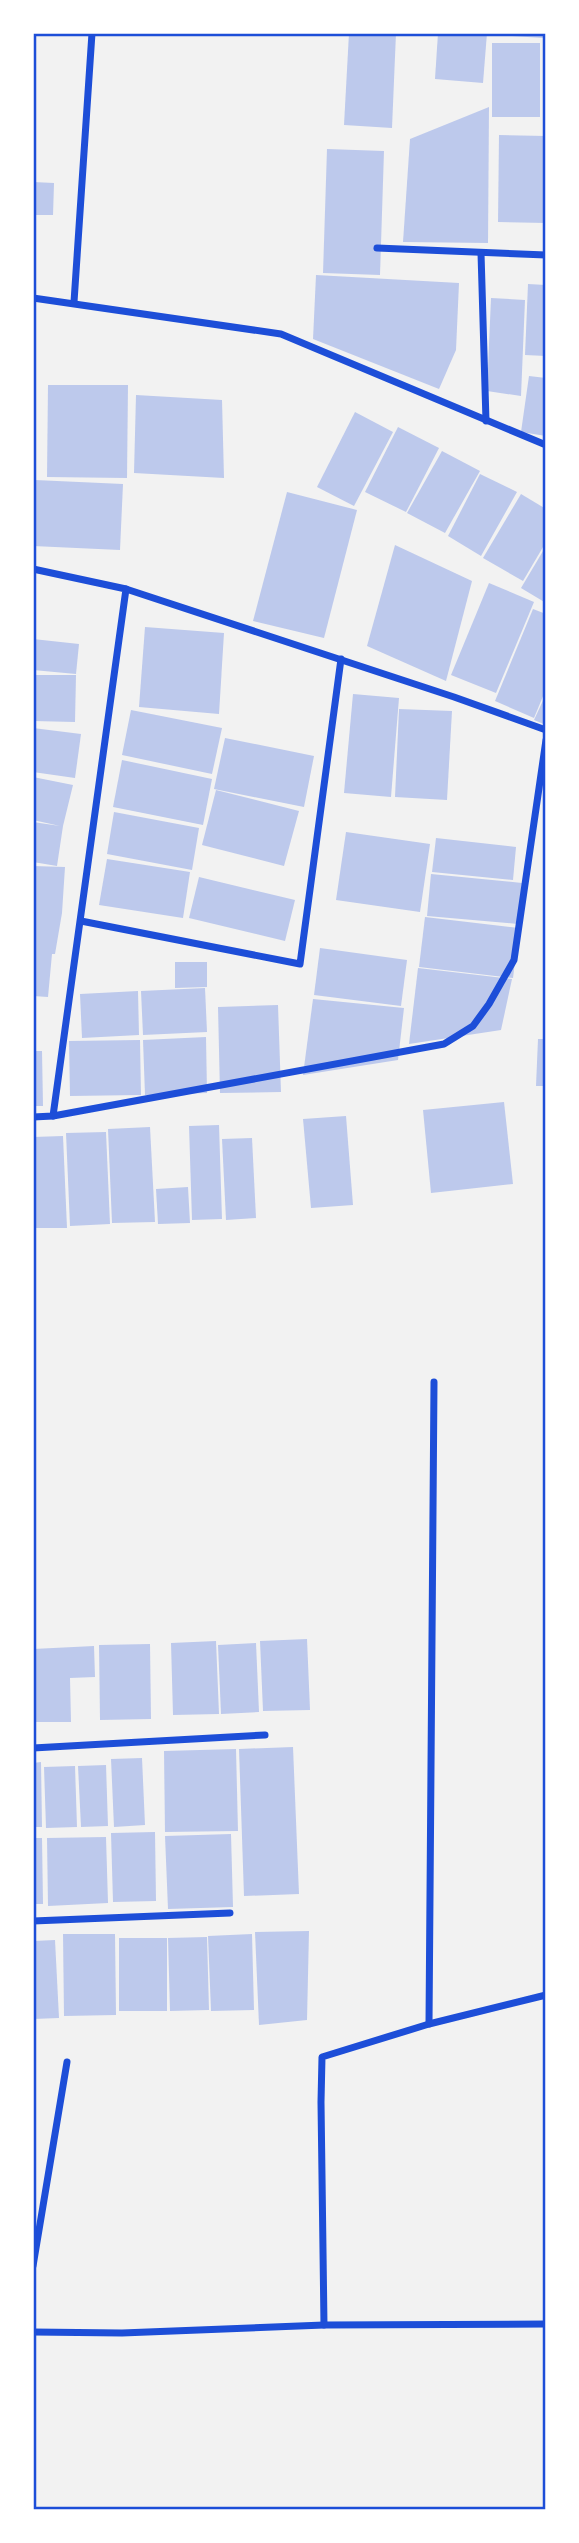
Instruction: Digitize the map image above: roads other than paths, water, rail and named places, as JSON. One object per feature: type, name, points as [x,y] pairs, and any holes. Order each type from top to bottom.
[{"type":"street","points":[[74,302],[92,33]]},
{"type":"street","points":[[377,248],[546,255]]},
{"type":"street","points":[[481,253],[486,421]]},
{"type":"street","points":[[33,298],[281,334],[546,445]]},
{"type":"street","points":[[33,569],[126,589],[546,730]]},
{"type":"street","points":[[53,1116],[126,589]]},
{"type":"street","points":[[81,921],[300,964],[341,659]]},
{"type":"street","points":[[33,1117],[53,1116],[444,1044],[473,1026],[514,960],[546,740]]},
{"type":"street","points":[[429,2024],[434,1382]]},
{"type":"street","points":[[33,1748],[265,1735]]},
{"type":"street","points":[[33,1921],[230,1913]]},
{"type":"street","points":[[324,2325],[322,2057],[429,2024],[546,1995]]},
{"type":"street","points":[[33,2266],[67,2062]]},
{"type":"street","points":[[33,2332],[122,2333],[324,2325],[546,2324]]}]
